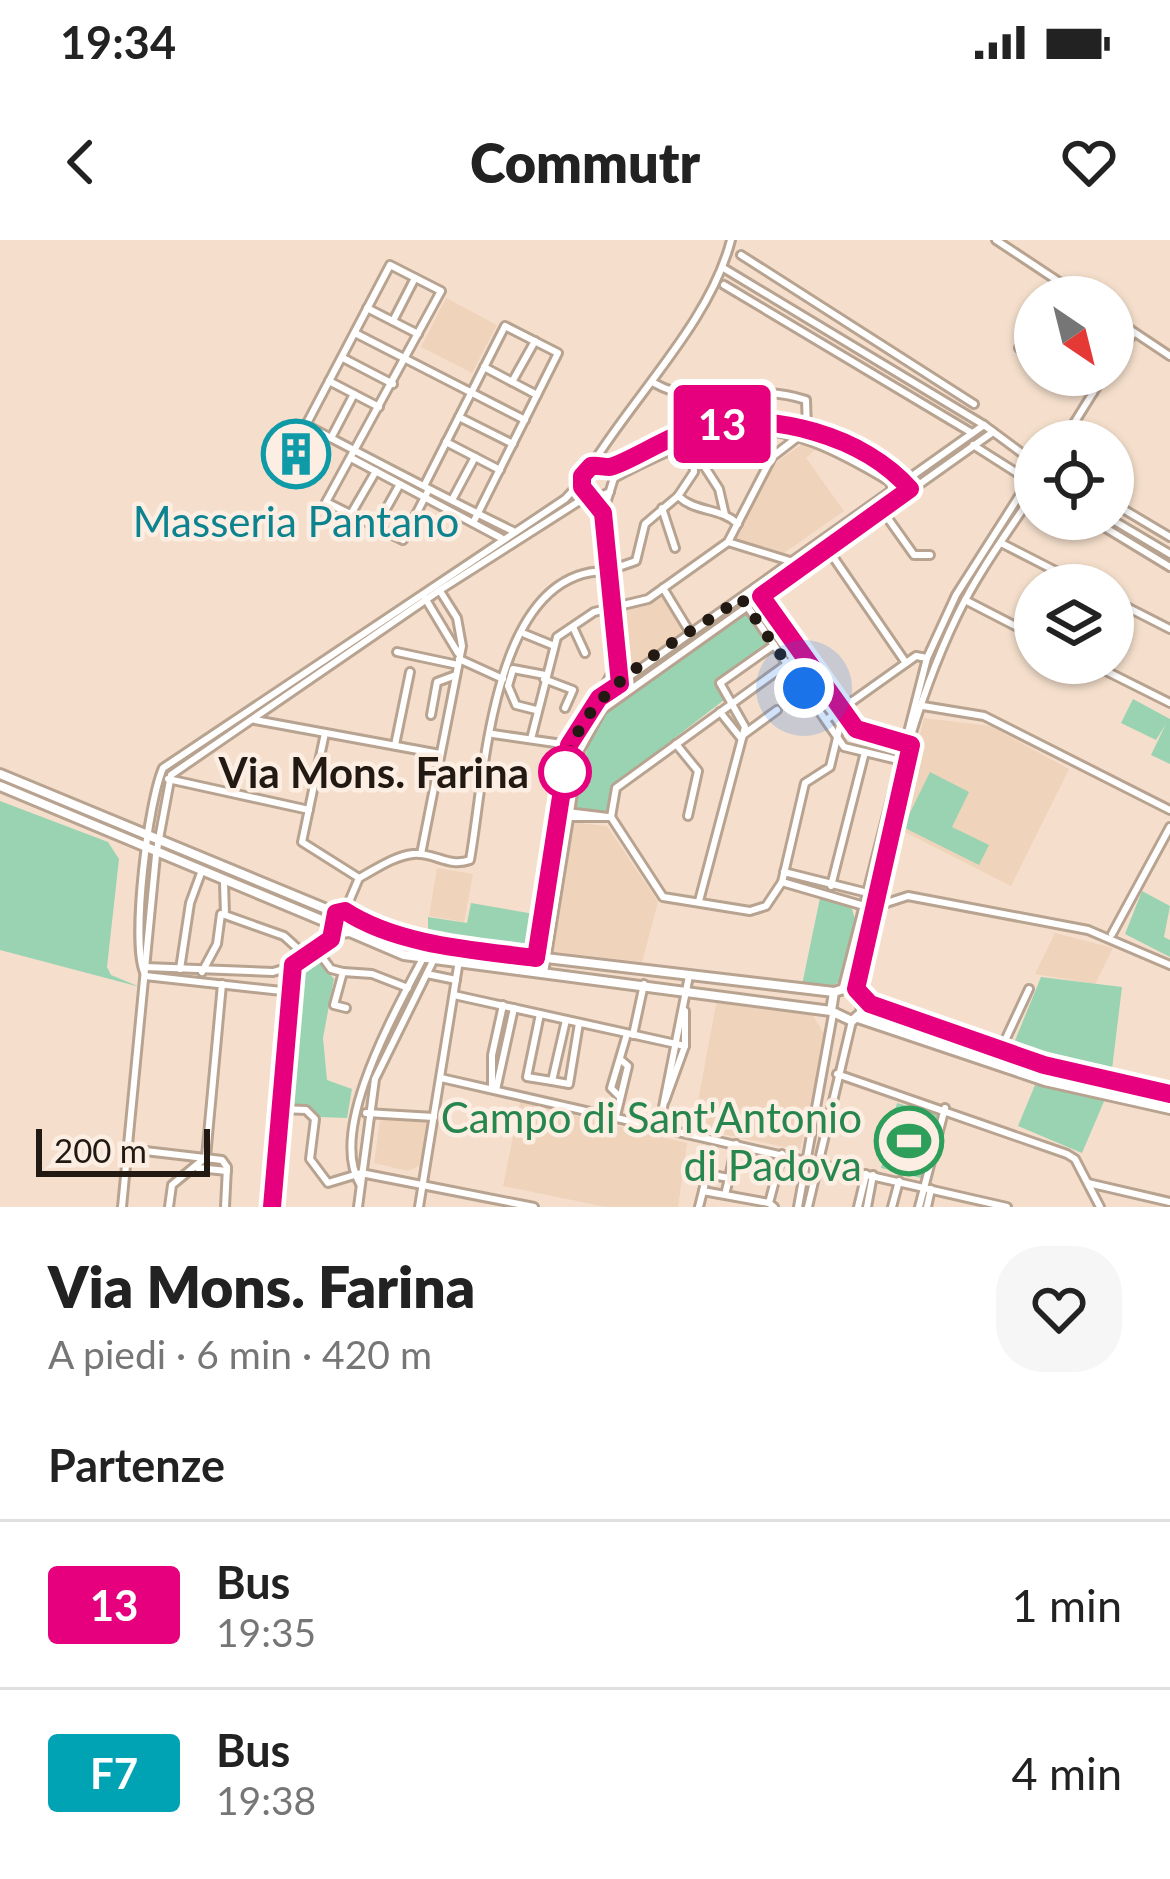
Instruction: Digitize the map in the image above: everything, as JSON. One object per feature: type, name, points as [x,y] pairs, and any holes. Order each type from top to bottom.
[{"type":"street","points":[[437,586],[565,499],[581,482],[728,272],[731,240]]},
{"type":"street","points":[[996,240],[1050,276]]},
{"type":"street","points":[[741,255],[974,404]]},
{"type":"street","points":[[476,518],[558,353],[505,326],[446,442],[426,491],[403,540],[326,502],[354,455],[393,384],[441,291],[390,265],[306,425],[331,438],[354,455],[376,471],[400,484],[426,491],[452,500],[502,538]]},
{"type":"street","points":[[728,272],[984,425],[1014,448]]},
{"type":"street","points":[[393,321],[415,278]]},
{"type":"street","points":[[721,282],[972,433]]},
{"type":"street","points":[[368,308],[419,334]]},
{"type":"street","points":[[355,333],[525,420]]},
{"type":"street","points":[[1134,335],[1170,356]]},
{"type":"street","points":[[512,382],[535,341]]},
{"type":"street","points":[[342,357],[393,384]]},
{"type":"street","points":[[484,368],[537,395]]},
{"type":"street","points":[[329,381],[380,407]]},
{"type":"street","points":[[654,383],[684,400],[740,390],[792,395],[806,400],[805,433]]},
{"type":"street","points":[[331,438],[354,394]]},
{"type":"street","points":[[459,417],[513,444]]},
{"type":"street","points":[[908,486],[984,425]]},
{"type":"street","points":[[591,466],[606,467],[690,434],[753,429],[805,433],[850,446],[908,486]]},
{"type":"street","points":[[758,592],[793,562],[993,431]]},
{"type":"street","points":[[805,433],[890,482],[894,496]]},
{"type":"street","points":[[531,739],[552,644],[611,608],[649,598],[728,542],[772,457],[805,433]]},
{"type":"street","points":[[690,434],[724,514]]},
{"type":"street","points":[[625,693],[620,684],[603,513],[614,478],[690,434]]},
{"type":"street","points":[[446,442],[500,470]]},
{"type":"street","points":[[607,571],[636,561],[645,524],[678,496],[701,458],[734,446]]},
{"type":"street","points":[[973,446],[1014,474]]},
{"type":"street","points":[[604,448],[606,467],[614,478]]},
{"type":"street","points":[[354,455],[476,518],[513,531]]},
{"type":"street","points":[[452,500],[475,457]]},
{"type":"street","points":[[351,514],[376,471]]},
{"type":"street","points":[[581,482],[603,513]]},
{"type":"street","points":[[376,527],[400,484]]},
{"type":"street","points":[[122,1207],[160,774],[168,764],[437,586],[592,496],[610,492]]},
{"type":"street","points":[[678,496],[690,508],[724,514],[738,524]]},
{"type":"street","points":[[539,972],[564,814],[580,749],[602,710],[758,592],[882,510],[894,496]]},
{"type":"street","points":[[662,508],[675,548]]},
{"type":"street","points":[[882,510],[914,555],[930,555]]},
{"type":"street","points":[[798,1207],[832,1012],[866,906],[927,658],[956,596],[1014,510]]},
{"type":"street","points":[[1134,516],[1170,537]]},
{"type":"street","points":[[907,743],[965,600],[1014,518]]},
{"type":"street","points":[[1134,533],[1170,554]]},
{"type":"street","points":[[1125,540],[1170,567]]},
{"type":"street","points":[[728,542],[793,562]]},
{"type":"street","points":[[1001,543],[1042,564]]},
{"type":"street","points":[[827,548],[906,663]]},
{"type":"street","points":[[1153,557],[1159,548]]},
{"type":"street","points":[[337,931],[359,878],[399,857],[421,854],[455,866],[470,860],[503,679],[527,613],[574,576],[605,571],[608,581]]},
{"type":"street","points":[[421,854],[461,631],[437,586]]},
{"type":"street","points":[[663,588],[691,634]]},
{"type":"street","points":[[758,592],[856,729],[907,743]]},
{"type":"street","points":[[423,595],[458,660]]},
{"type":"street","points":[[144,970],[146,849],[154,837],[168,779],[423,595]]},
{"type":"street","points":[[965,600],[1014,625]]},
{"type":"street","points":[[599,698],[744,602]]},
{"type":"street","points":[[744,602],[844,747],[902,761]]},
{"type":"street","points":[[1134,611],[1170,629]]},
{"type":"street","points":[[573,627],[585,653]]},
{"type":"street","points":[[525,634],[552,644]]},
{"type":"street","points":[[699,901],[744,724],[720,683],[774,645]]},
{"type":"street","points":[[397,652],[413,659],[458,660],[503,679]]},
{"type":"street","points":[[802,653],[616,788],[611,817],[663,897],[751,911],[766,906],[783,877],[806,783],[830,766],[842,711]]},
{"type":"street","points":[[826,720],[916,656],[927,658]]},
{"type":"street","points":[[564,814],[569,745],[618,661]]},
{"type":"street","points":[[538,710],[516,705],[508,686],[513,669],[573,690],[565,708]]},
{"type":"street","points":[[395,746],[410,672]]},
{"type":"street","points":[[431,716],[437,682],[456,675]]},
{"type":"street","points":[[1132,684],[1170,703]]},
{"type":"street","points":[[922,706],[985,716],[1170,810]]},
{"type":"street","points":[[267,721],[268,709]]},
{"type":"street","points":[[740,737],[777,710]]},
{"type":"street","points":[[720,712],[740,737]]},
{"type":"street","points":[[250,720],[440,754]]},
{"type":"street","points":[[326,733],[302,842],[359,878]]},
{"type":"street","points":[[493,734],[569,745]]},
{"type":"street","points":[[676,744],[698,771],[688,816]]},
{"type":"street","points":[[827,888],[865,752]]},
{"type":"street","points":[[0,773],[355,921],[436,942],[689,976],[856,989]]},
{"type":"street","points":[[168,779],[309,810]]},
{"type":"street","points":[[0,786],[337,931],[423,958],[832,1012],[1045,1081],[1170,1109]]},
{"type":"street","points":[[564,814],[611,817]]},
{"type":"street","points":[[1112,935],[1170,826]]},
{"type":"street","points":[[180,970],[190,903],[201,873]]},
{"type":"street","points":[[783,877],[869,894]]},
{"type":"street","points":[[202,972],[217,944],[224,882]]},
{"type":"street","points":[[827,888],[866,906],[908,896],[1112,935],[1170,965]]},
{"type":"street","points":[[866,906],[856,989],[863,999],[1001,1049],[1169,1094]]},
{"type":"street","points":[[222,910],[284,936],[306,956]]},
{"type":"street","points":[[144,970],[273,972],[293,965],[355,921]]},
{"type":"street","points":[[358,1207],[362,1080],[423,958],[436,942]]},
{"type":"street","points":[[419,1207],[461,948]]},
{"type":"street","points":[[316,949],[332,969],[372,974],[408,988]]},
{"type":"street","points":[[358,1174],[381,1062],[434,959]]},
{"type":"street","points":[[272,1207],[293,965]]},
{"type":"street","points":[[144,970],[291,992]]},
{"type":"street","points":[[343,973],[334,1005],[346,1008]]},
{"type":"street","points":[[427,974],[456,980]]},
{"type":"street","points":[[659,1127],[681,1045],[689,976]]},
{"type":"street","points":[[169,1207],[172,1185],[206,1157],[222,984]]},
{"type":"street","points":[[616,1115],[628,1066],[621,1060],[644,984]]},
{"type":"street","points":[[1001,1049],[1030,989]]},
{"type":"street","points":[[454,994],[681,1045]]},
{"type":"street","points":[[808,1207],[837,1074],[863,999]]},
{"type":"street","points":[[494,1090],[495,1041],[503,1005]]},
{"type":"street","points":[[494,1090],[514,1008]]},
{"type":"street","points":[[540,1014],[527,1077],[568,1084],[579,1023]]},
{"type":"street","points":[[552,1081],[566,1020]]},
{"type":"street","points":[[495,1041],[507,1043]]},
{"type":"street","points":[[837,1074],[1067,1154],[1100,1207]]},
{"type":"street","points":[[440,1078],[1007,1207]]},
{"type":"street","points":[[1103,1094],[1108,1080]]},
{"type":"street","points":[[923,1207],[945,1108]]},
{"type":"street","points":[[281,1109],[306,1110],[316,1120],[310,1159],[328,1183],[358,1174],[534,1207]]},
{"type":"street","points":[[358,1112],[434,1117]]},
{"type":"street","points":[[725,1195],[736,1144]]},
{"type":"street","points":[[128,1149],[222,1160],[227,1172],[225,1207]]},
{"type":"street","points":[[703,1191],[771,1205],[782,1154]]},
{"type":"street","points":[[198,1168],[227,1172]]},
{"type":"street","points":[[699,1207],[707,1174],[729,1178]]},
{"type":"street","points":[[864,1206],[870,1174]]},
{"type":"street","points":[[404,1181],[421,1195]]},
{"type":"street","points":[[892,1207],[899,1181]]},
{"type":"street","points":[[1088,1183],[1170,1202]]},
{"type":"shaded area","points":[[446,298],[497,325],[472,373],[421,347]]},
{"type":"shaded area","points":[[805,442],[816,449],[806,458],[844,511],[780,556],[733,541],[771,466]]},
{"type":"shaded area","points":[[660,595],[686,631],[627,670],[619,611]]},
{"type":"shaded area","points":[[924,718],[990,726],[1069,769],[1011,886],[897,828]]},
{"type":"shaded area","points":[[570,822],[607,826],[658,902],[642,962],[550,951]]},
{"type":"shaded area","points":[[437,868],[473,874],[464,922],[429,916]]},
{"type":"shaded area","points":[[1055,933],[1113,948],[1095,984],[1035,974]]},
{"type":"shaded area","points":[[717,999],[809,1009],[826,1037],[800,1150],[693,1128]]},
{"type":"shaded area","points":[[520,1102],[687,1143],[678,1207],[606,1207],[503,1186]]},
{"type":"shaded area","points":[[381,1114],[428,1122],[421,1165],[408,1171],[374,1163]]},
{"type":"green space","points":[[746,614],[769,646],[716,683],[724,700],[611,787],[608,812],[573,808],[588,746],[608,711]]},
{"type":"green space","points":[[1133,699],[1170,719],[1170,764],[1151,755],[1166,724],[1156,740],[1121,723]]},
{"type":"green space","points":[[930,772],[969,792],[952,827],[989,845],[979,865],[903,827]]},
{"type":"green space","points":[[0,801],[108,842],[119,859],[107,967],[111,975],[140,987],[0,950]]},
{"type":"green space","points":[[1142,891],[1170,906],[1164,937],[1170,940],[1170,957],[1125,934]]},
{"type":"green space","points":[[820,898],[851,906],[855,919],[839,982],[830,987],[802,985]]},
{"type":"green space","points":[[471,903],[540,915],[536,937],[525,947],[428,934],[428,917],[467,923]]},
{"type":"green space","points":[[317,959],[334,979],[323,1038],[327,1080],[352,1089],[347,1118],[319,1117],[310,1106],[289,1105],[302,971]]},
{"type":"green space","points":[[1041,977],[1122,987],[1112,1069],[1042,1057],[1014,1043]]},
{"type":"green space","points":[[1035,1085],[1105,1099],[1082,1153],[1018,1126]]},
{"type":"green space","name":"Campo di Sant'Antonio di Padova","points":[[897,1103],[938,1114],[921,1178],[881,1168]]},
{"type":"bus line","name":"13","points":[[272,1207],[293,965],[331,939],[336,913],[345,911],[370,927],[461,948],[536,958],[569,745],[599,698],[620,684],[603,513],[596,497],[582,487],[582,476],[591,466],[615,466],[660,439],[706,425],[752,422],[807,430],[850,446],[896,474],[910,489],[761,596],[856,729],[911,745],[873,897],[856,989],[870,1004],[1044,1065],[1170,1094]]},
{"type":"place","name":"Masseria Pantano","points":[[296,454]]},
{"type":"place","name":"Via Mons. Farina","points":[[565,772]]},
{"type":"place","name":"Campo di Sant'Antonio di Padova","points":[[909,1141]]},
{"type":"route","points":[[565,772],[569,745],[599,698],[741,598],[804,688]]}]
